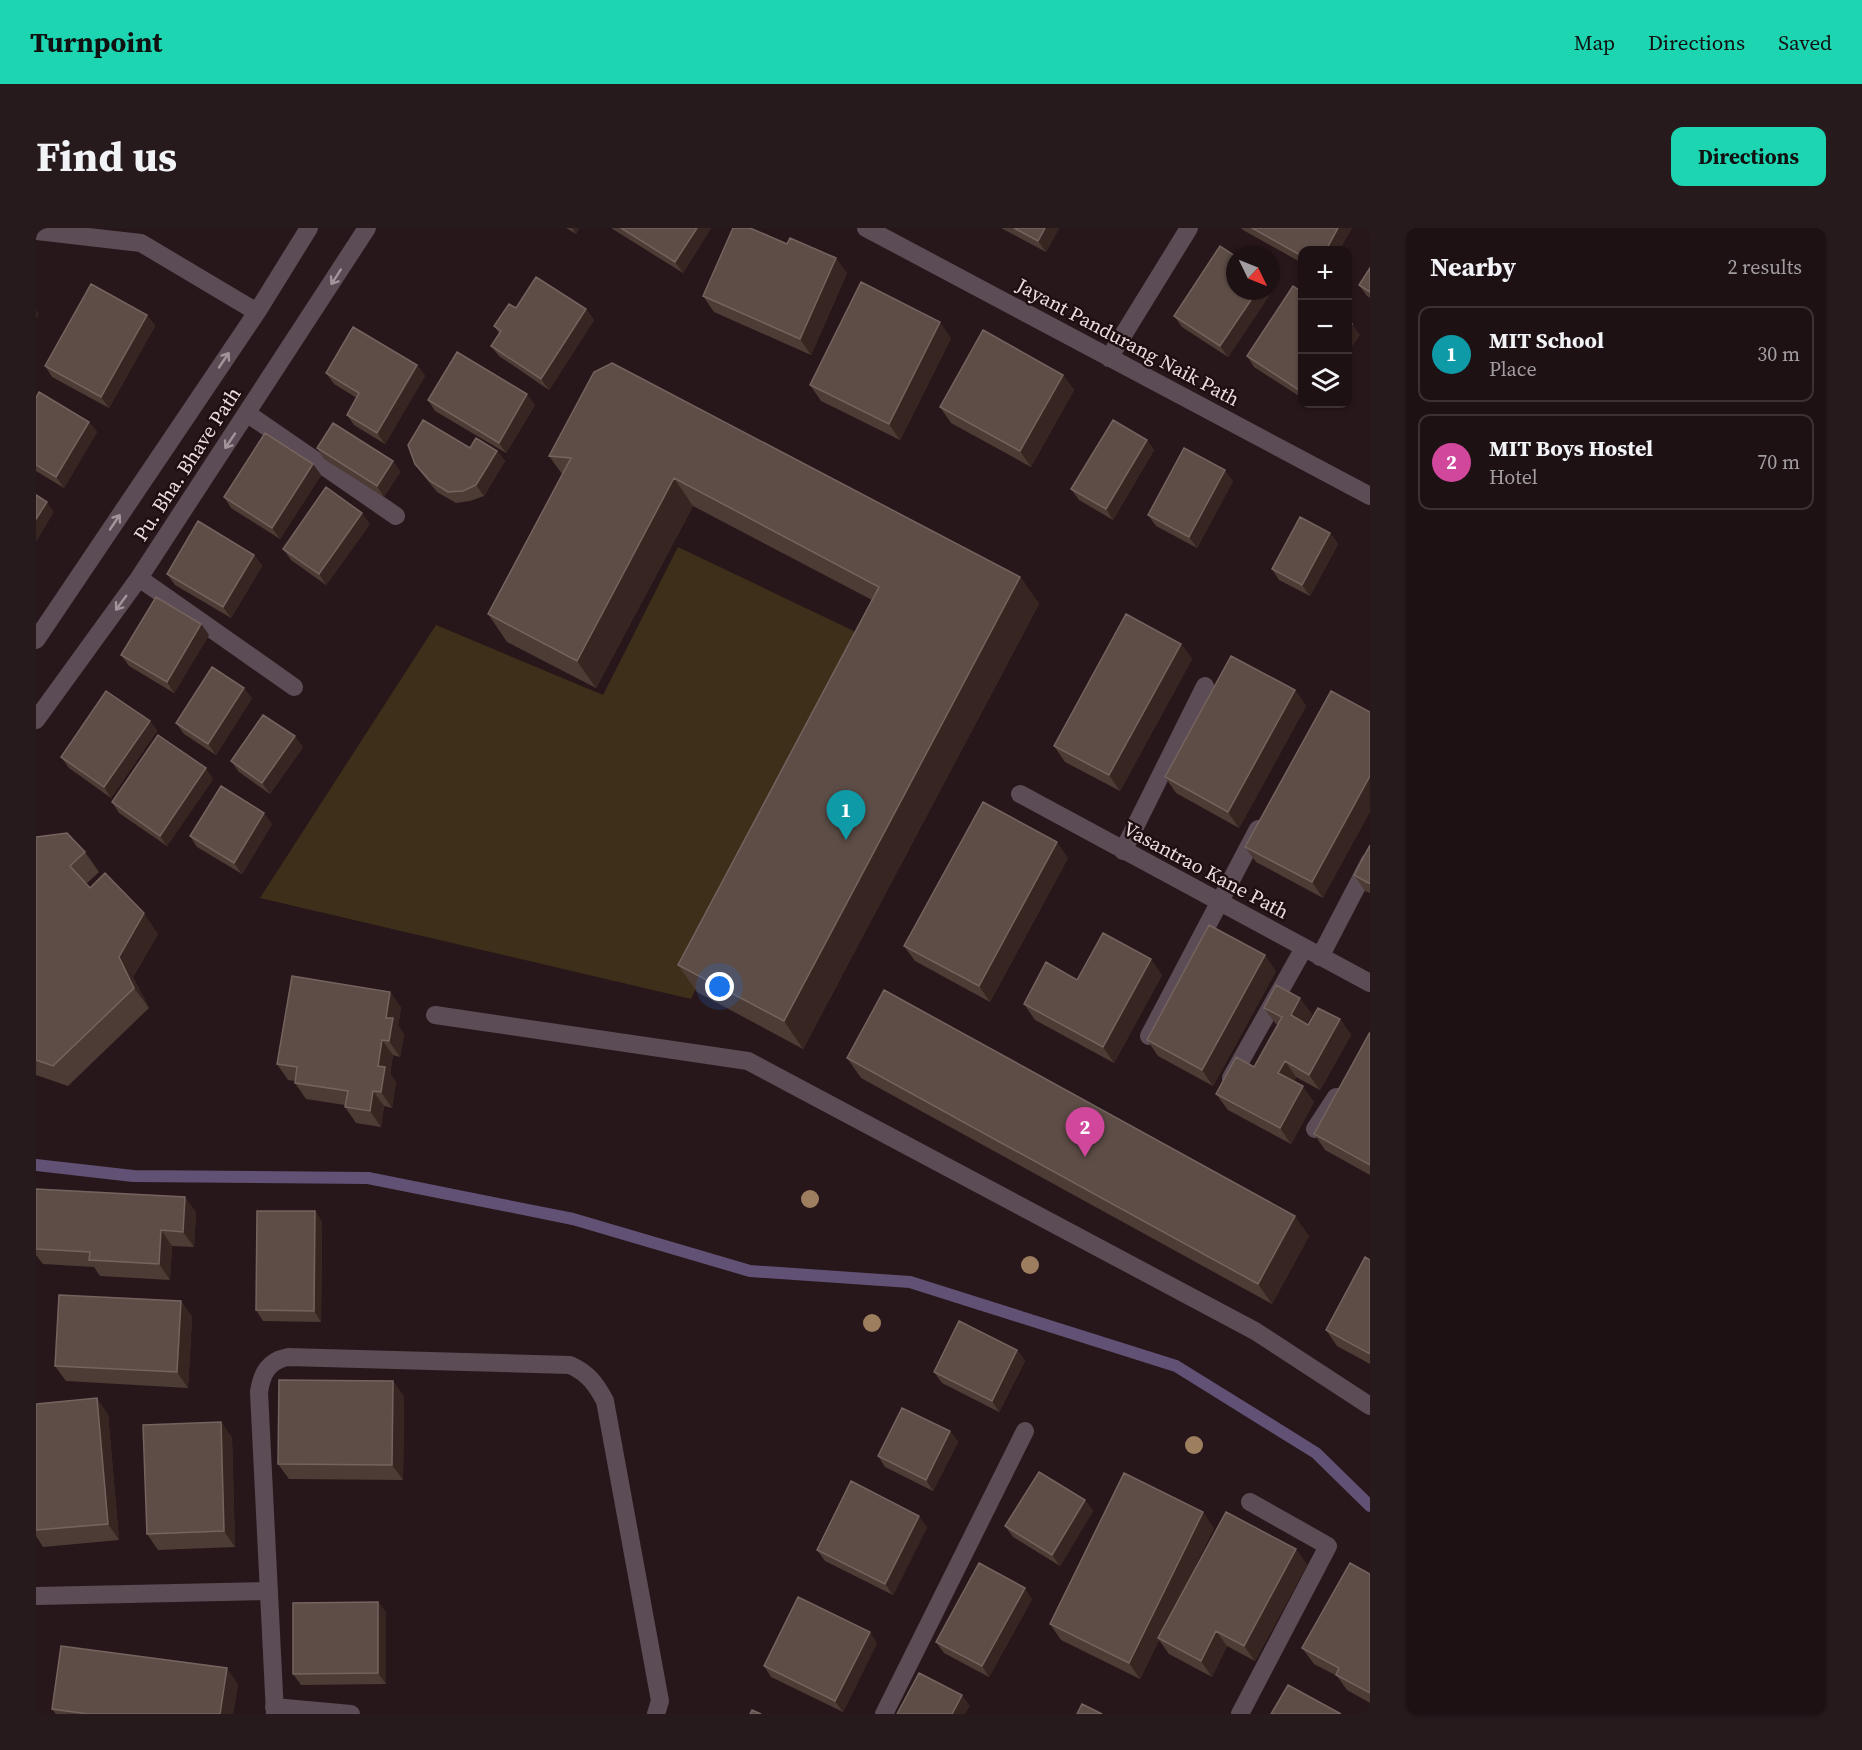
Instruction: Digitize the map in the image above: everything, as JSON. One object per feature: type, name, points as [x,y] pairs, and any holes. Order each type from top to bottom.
[{"type":"street","name":"Pu. Bha. Bhave Path","points":[[36,640],[257,312],[309,228]]},
{"type":"street","name":"Pu. Bha. Bhave Path","points":[[36,720],[139,578],[248,414],[367,228]]},
{"type":"street","name":"Jayant Pandurang Naik Path","points":[[866,228],[1370,496]]},
{"type":"street","points":[[1109,358],[1189,228]]},
{"type":"street","points":[[36,231],[137,235],[257,312]]},
{"type":"street","points":[[248,414],[396,516]]},
{"type":"street","points":[[139,578],[294,687]]},
{"type":"street","points":[[1123,851],[1205,686]]},
{"type":"street","name":"Vasantrao Kane Path","points":[[1020,794],[1370,984]]},
{"type":"street","points":[[1149,1036],[1267,812]]},
{"type":"street","points":[[1320,957],[1370,861]]},
{"type":"street","points":[[1231,1078],[1304,948]]},
{"type":"street","points":[[435,1015],[748,1061],[1255,1331],[1370,1406]]},
{"type":"street","points":[[1315,1130],[1346,1081]]},
{"type":"street","points":[[351,1714],[275,1711],[259,1392],[262,1378],[268,1367],[276,1360],[288,1357],[570,1365],[583,1371],[592,1379],[605,1401],[660,1701],[656,1714]]},
{"type":"street","points":[[884,1714],[1025,1431]]},
{"type":"street","points":[[1240,1714],[1328,1546],[1250,1502]]},
{"type":"street","points":[[36,1596],[269,1591]]},
{"type":"shaded area","points":[[678,547],[860,634],[691,999],[260,898],[436,625],[603,695]]},
{"type":"building","points":[[621,228],[697,228],[675,262]]},
{"type":"building","points":[[733,228],[750,228],[787,244],[790,238],[836,258],[800,339],[703,296]]},
{"type":"building","points":[[1014,228],[1045,228],[1038,241]]},
{"type":"building","points":[[1252,228],[1338,228],[1328,246],[1298,246],[1298,254]]},
{"type":"building","points":[[1220,246],[1226,250],[1226,300],[1251,300],[1220,346],[1174,316]]},
{"type":"building","points":[[1370,268],[1370,292],[1359,285]]},
{"type":"building","points":[[536,277],[586,309],[541,379],[491,346],[501,331],[494,326],[509,304],[516,308]]},
{"type":"building","points":[[861,282],[940,322],[889,424],[810,385]]},
{"type":"building","points":[[91,284],[147,315],[101,397],[45,366]]},
{"type":"building","points":[[1293,286],[1298,289],[1298,389],[1247,356]]},
{"type":"building","points":[[353,327],[417,365],[377,433],[347,415],[359,393],[326,373]]},
{"type":"building","points":[[983,330],[1063,375],[1020,451],[940,407]]},
{"type":"building","points":[[457,352],[527,394],[499,443],[428,400]]},
{"type":"building","points":[[612,363],[1020,577],[784,1021],[678,965],[879,587],[674,478],[577,661],[488,614],[571,458],[549,456],[594,372]]},
{"type":"building","points":[[39,392],[89,422],[56,477],[36,465],[36,398]]},
{"type":"building","points":[[423,420],[470,448],[476,438],[497,451],[476,485],[463,491],[448,492],[430,481],[415,464],[408,445]]},
{"type":"building","points":[[1113,420],[1147,440],[1106,509],[1071,489]]},
{"type":"building","points":[[333,423],[393,461],[377,486],[317,448]]},
{"type":"building","points":[[265,433],[313,464],[272,528],[224,497]]},
{"type":"building","points":[[1184,448],[1225,470],[1189,537],[1148,515]]},
{"type":"building","points":[[326,487],[362,513],[319,574],[283,549]]},
{"type":"building","points":[[36,495],[47,502],[36,519]]},
{"type":"building","points":[[1300,517],[1330,533],[1302,585],[1272,569]]},
{"type":"building","points":[[198,521],[254,555],[223,607],[167,574]]},
{"type":"building","points":[[156,597],[201,624],[167,682],[121,655]]},
{"type":"building","points":[[1126,614],[1181,644],[1109,775],[1054,746]]},
{"type":"building","points":[[1231,656],[1295,690],[1228,812],[1165,777]]},
{"type":"building","points":[[212,667],[244,688],[208,744],[176,723]]},
{"type":"building","points":[[106,691],[150,721],[104,787],[61,757]]},
{"type":"building","points":[[1331,691],[1370,712],[1370,776],[1312,882],[1245,847]]},
{"type":"building","points":[[263,715],[295,736],[262,783],[231,761]]},
{"type":"building","points":[[158,735],[206,768],[160,836],[112,802]]},
{"type":"building","points":[[221,786],[264,813],[234,863],[190,836]]},
{"type":"building","points":[[983,802],[1057,842],[979,986],[904,946]]},
{"type":"building","points":[[67,833],[85,852],[70,866],[90,888],[105,873],[144,913],[119,957],[134,988],[53,1066],[36,1060],[36,837]]},
{"type":"building","points":[[1370,845],[1370,884],[1354,875]]},
{"type":"building","points":[[1209,925],[1265,955],[1202,1070],[1147,1040]]},
{"type":"building","points":[[1103,933],[1151,959],[1103,1047],[1024,1004],[1046,962],[1077,980]]},
{"type":"building","points":[[292,976],[390,992],[386,1018],[393,1018],[389,1041],[382,1040],[378,1066],[385,1067],[381,1092],[373,1091],[370,1111],[345,1107],[348,1091],[295,1083],[297,1067],[277,1064]]},
{"type":"building","points":[[1276,985],[1300,998],[1291,1015],[1308,1025],[1318,1008],[1340,1019],[1309,1075],[1285,1061],[1278,1073],[1303,1086],[1280,1128],[1216,1094],[1236,1057],[1254,1067],[1282,1017],[1264,1008]]},
{"type":"building","points":[[884,990],[1295,1216],[1258,1284],[847,1058]]},
{"type":"building","points":[[1370,1032],[1370,1165],[1314,1134]]},
{"type":"building","points":[[36,1189],[185,1197],[183,1232],[161,1230],[159,1264],[89,1260],[90,1252],[36,1249]]},
{"type":"building","points":[[257,1211],[315,1211],[314,1311],[256,1310]]},
{"type":"building","points":[[1365,1257],[1370,1260],[1370,1354],[1326,1330]]},
{"type":"building","points":[[59,1295],[181,1301],[177,1372],[55,1366]]},
{"type":"building","points":[[959,1321],[1017,1350],[992,1401],[934,1372]]},
{"type":"building","points":[[279,1380],[393,1381],[392,1465],[278,1464]]},
{"type":"building","points":[[97,1398],[108,1524],[36,1530],[36,1404]]},
{"type":"building","points":[[902,1408],[950,1431],[926,1480],[878,1456]]},
{"type":"building","points":[[221,1422],[224,1531],[147,1534],[143,1425]]},
{"type":"building","points":[[1039,1472],[1085,1500],[1052,1555],[1005,1526]]},
{"type":"building","points":[[1124,1473],[1203,1512],[1129,1663],[1050,1624]]},
{"type":"building","points":[[851,1481],[919,1516],[885,1584],[817,1550]]},
{"type":"building","points":[[1226,1512],[1296,1549],[1244,1646],[1216,1631],[1201,1661],[1158,1638]]},
{"type":"building","points":[[979,1563],[1025,1588],[982,1666],[936,1642]]},
{"type":"building","points":[[1350,1563],[1370,1574],[1370,1693],[1336,1675],[1339,1668],[1302,1648]]},
{"type":"building","points":[[798,1597],[870,1632],[835,1701],[764,1666]]},
{"type":"building","points":[[378,1602],[378,1673],[293,1674],[293,1603]]},
{"type":"building","points":[[61,1646],[227,1668],[220,1714],[88,1714],[52,1709]]},
{"type":"building","points":[[919,1673],[962,1695],[952,1714],[897,1714]]},
{"type":"building","points":[[1288,1685],[1341,1714],[1271,1714]]},
{"type":"building","points":[[1082,1704],[1102,1714],[1077,1714]]},
{"type":"waterway","points":[[36,1165],[133,1176],[368,1178],[573,1219],[750,1271],[910,1282],[1176,1366],[1316,1453],[1370,1506]]},
{"type":"place","name":"MIT School","points":[[846,840]]},
{"type":"place","name":"MIT Boys Hostel","points":[[1085,1157]]}]
